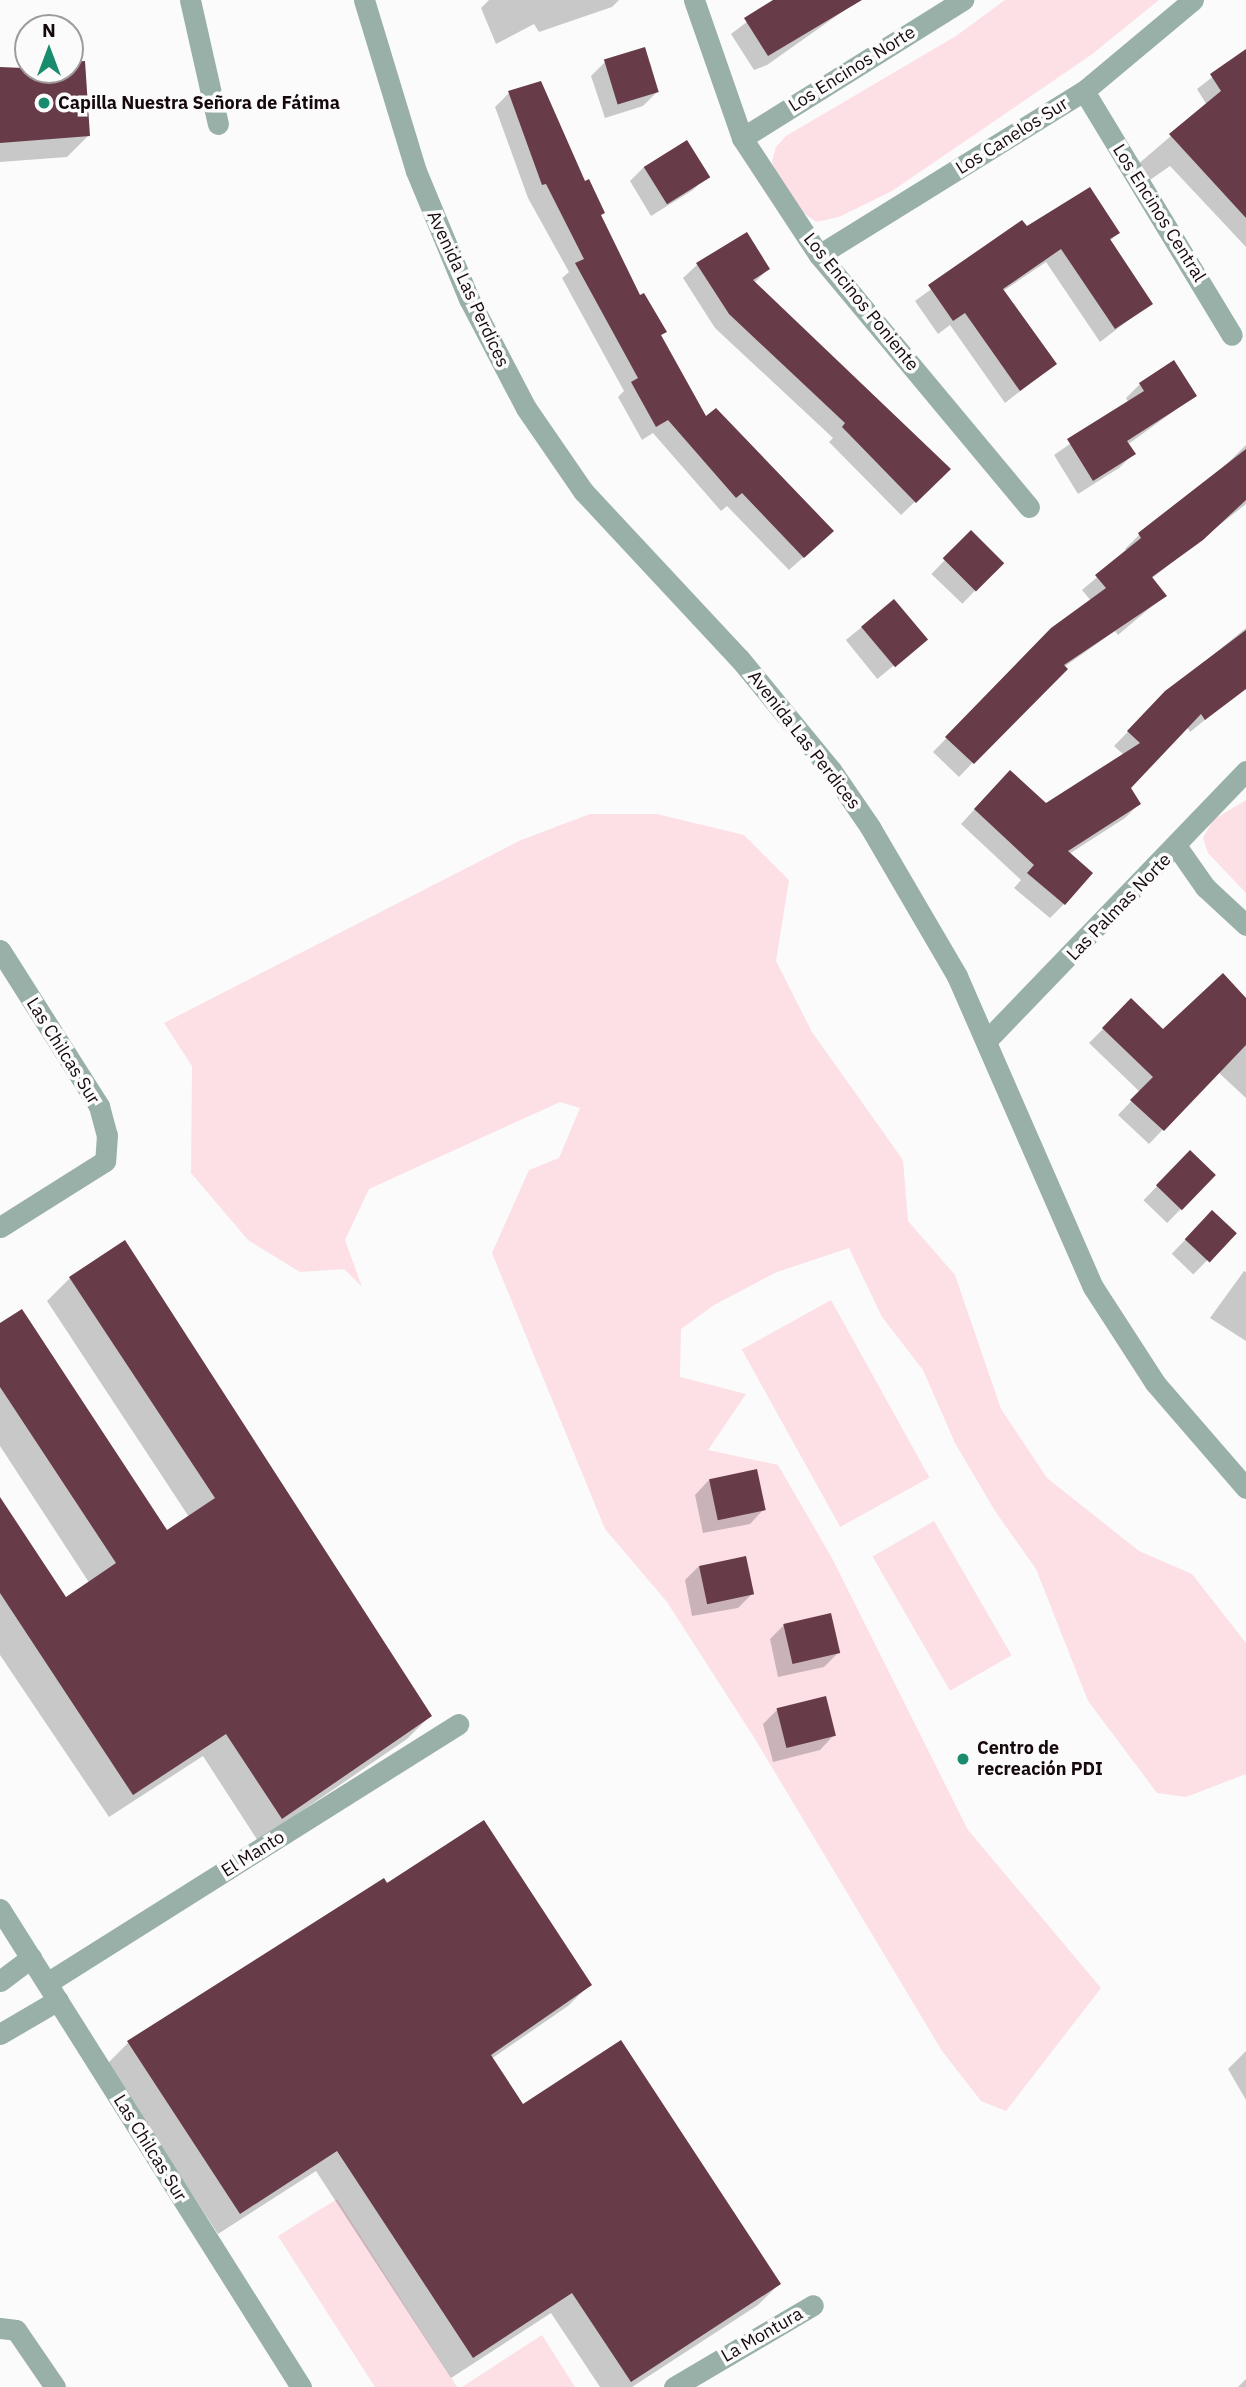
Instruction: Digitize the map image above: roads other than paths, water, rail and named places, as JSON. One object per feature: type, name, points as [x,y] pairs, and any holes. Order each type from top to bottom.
[{"type":"street","points":[[190,0],[218,124]]},
{"type":"street","name":"Avenida Las Perdices","points":[[364,0],[393,106],[431,209],[469,299],[526,408],[606,518],[739,658],[831,770],[924,916],[988,1039],[1051,1196],[1093,1287],[1155,1383],[1246,1488]]},
{"type":"street","name":"Los Encinos Poniente","points":[[694,0],[742,138],[819,255],[1029,507]]},
{"type":"street","name":"Los Encinos Norte","points":[[742,138],[963,0]]},
{"type":"street","name":"Los Canelos Sur","points":[[819,255],[1084,91],[1193,0]]},
{"type":"street","name":"Los Encinos Central","points":[[1084,91],[1232,335]]},
{"type":"street","name":"Las Palmas Norte","points":[[988,1039],[1177,847],[1246,771]]},
{"type":"street","points":[[1177,847],[1205,887],[1246,925]]},
{"type":"street","name":"Las Chilcas Sur","points":[[0,950],[99,1106],[107,1135],[105,1161],[0,1227]]},
{"type":"street","name":"El Manto","points":[[0,2034],[52,1992],[457,1724]]},
{"type":"street","name":"Las Chilcas Sur","points":[[0,1909],[301,2387]]},
{"type":"street","points":[[0,1981],[32,1958]]},
{"type":"street","name":"La Montura","points":[[674,2387],[813,2305]]},
{"type":"street","points":[[0,2328],[16,2330],[55,2387]]},
{"type":"place","name":"Capilla Nuestra Señora de Fátima","points":[[44,103]]},
{"type":"place","name":"Centro de recreación PDI","points":[[963,1759]]}]
